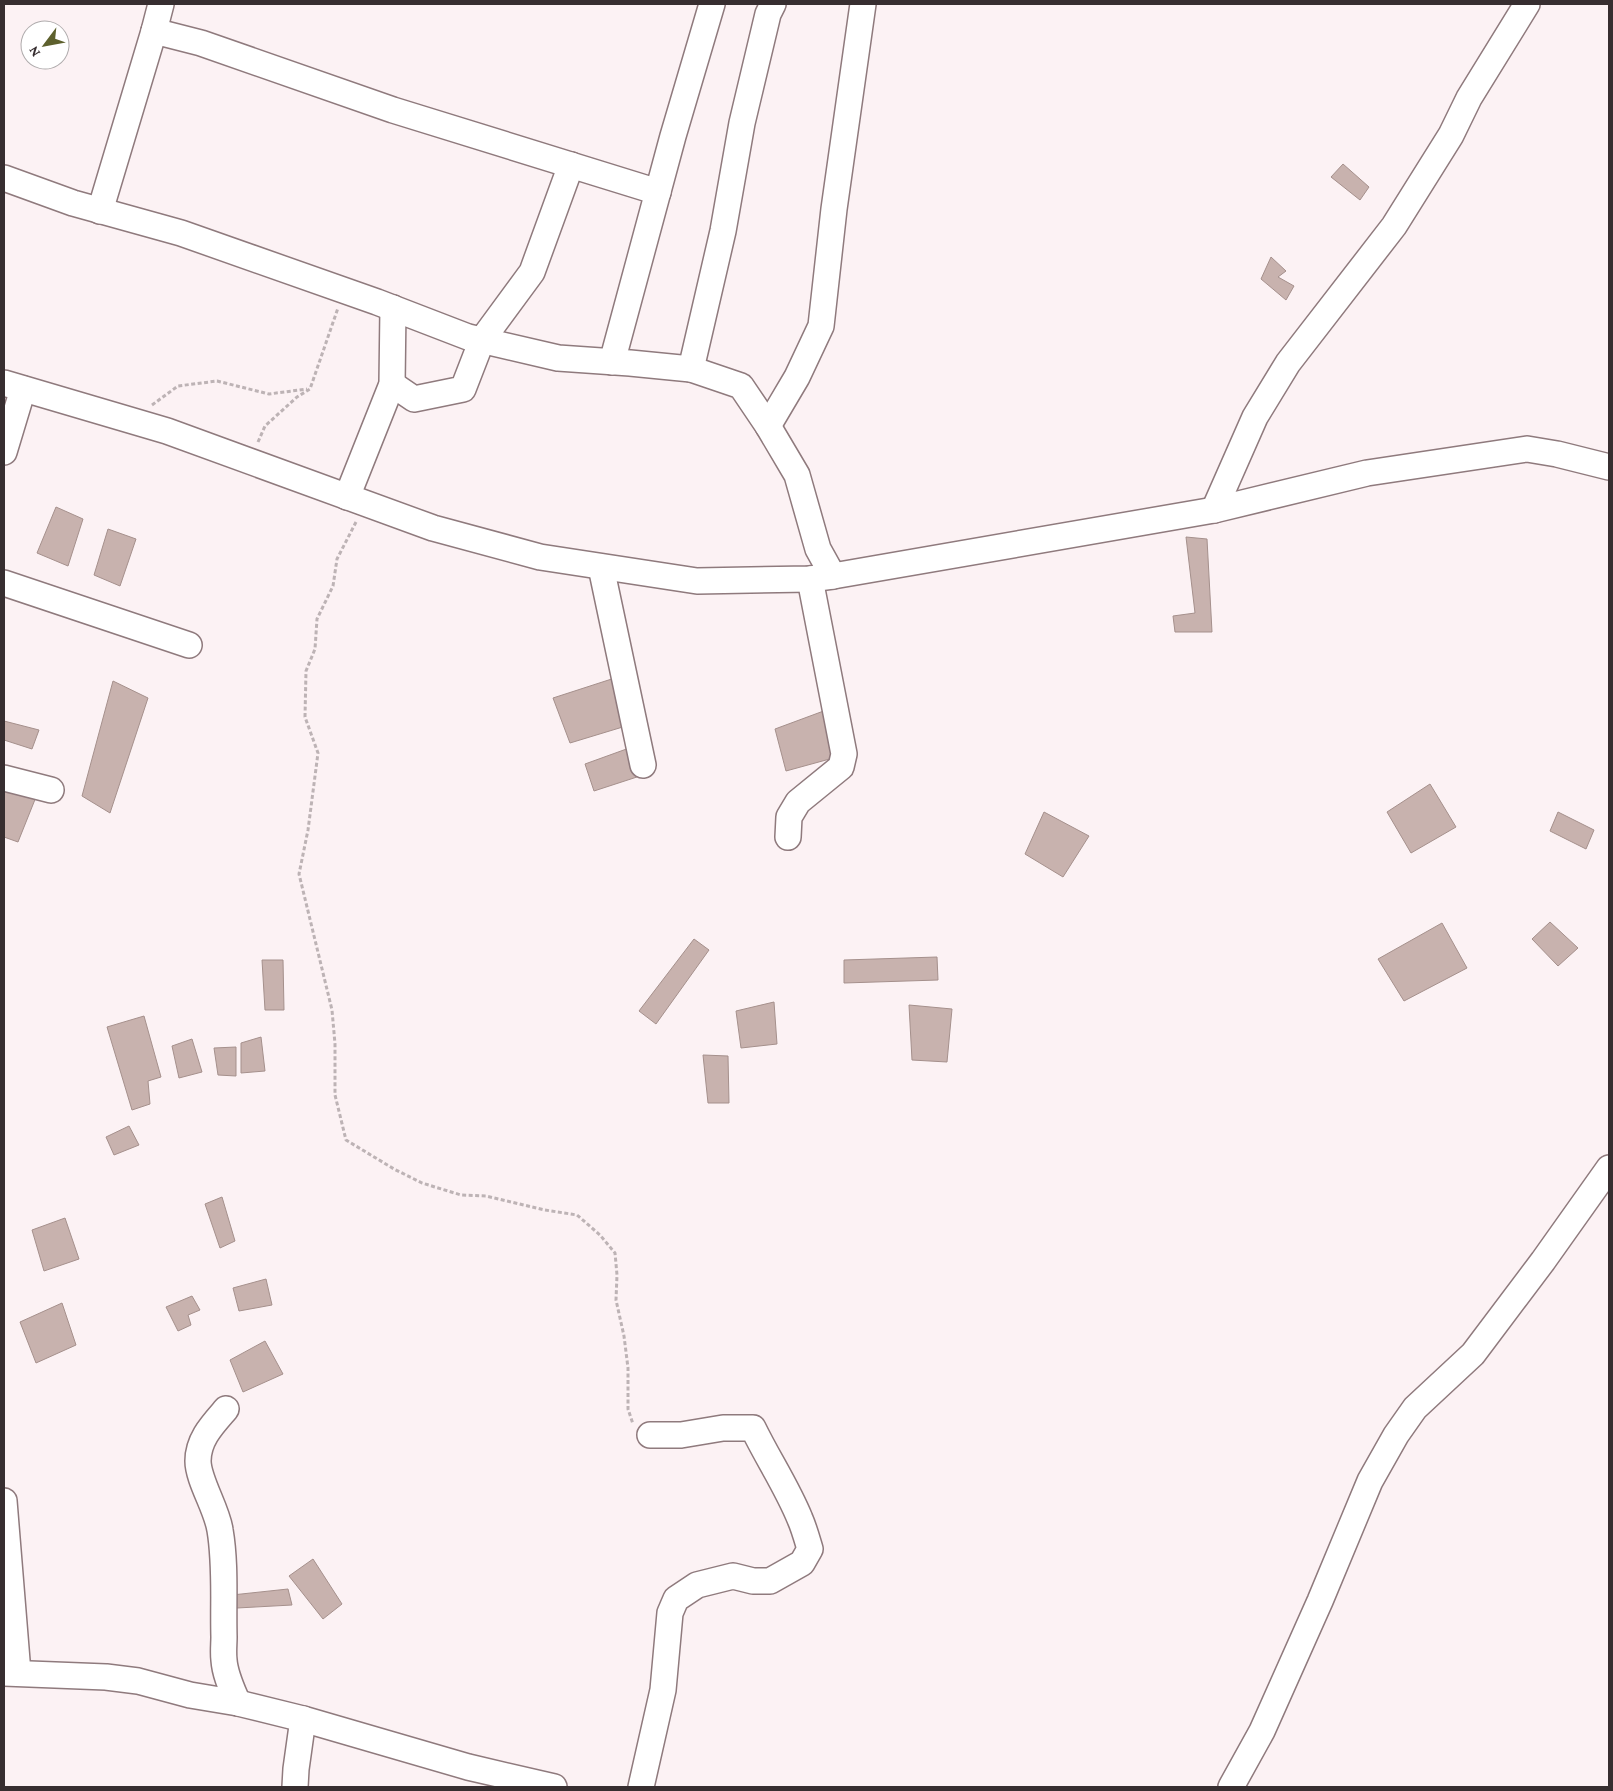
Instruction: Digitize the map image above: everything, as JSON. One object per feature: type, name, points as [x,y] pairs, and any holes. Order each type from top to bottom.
[{"type":"street","points":[[100,211],[161,4]]},
{"type":"street","points":[[612,362],[710,4]]},
{"type":"street","points":[[691,370],[723,231],[742,124],[772,4]]},
{"type":"street","points":[[768,426],[797,377],[821,326],[834,209],[863,4]]},
{"type":"street","points":[[1214,510],[1255,417],[1288,363],[1394,226],[1451,135],[1469,98],[1527,4]]},
{"type":"street","points":[[154,31],[201,43],[393,110],[658,192]]},
{"type":"street","points":[[392,384],[414,399],[463,389],[482,340],[532,272],[572,165]]},
{"type":"street","points":[[4,178],[73,203],[181,233],[393,308],[468,337],[558,358],[691,370],[741,386],[768,426],[797,475],[818,549],[844,754],[841,767],[798,802],[789,817],[788,837]]},
{"type":"street","points":[[355,500],[392,384],[393,308]]},
{"type":"street","points":[[4,452],[14,386],[167,431],[433,528],[540,557],[697,581],[821,577],[1214,510],[1367,473],[1527,449],[1609,466]]},
{"type":"street","points":[[601,567],[643,765]]},
{"type":"street","points":[[4,583],[189,644]]},
{"type":"street","points":[[4,778],[51,790]]},
{"type":"street","points":[[1231,1787],[1262,1732],[1320,1601],[1370,1481],[1396,1434],[1415,1408],[1473,1354],[1543,1261],[1609,1168]]},
{"type":"street","points":[[226,1409],[210,1428],[201,1444],[198,1462],[200,1472],[216,1510],[220,1529],[224,1660],[228,1682],[238,1703]]},
{"type":"street","points":[[642,1787],[663,1690],[670,1614],[676,1598],[697,1585],[733,1576],[752,1581],[770,1581],[802,1563],[810,1549],[801,1520],[782,1480],[765,1454],[752,1428],[723,1428],[680,1435],[650,1435]]},
{"type":"street","points":[[4,1501],[11,1673],[106,1677],[138,1681],[190,1695],[238,1703],[303,1719],[468,1767],[554,1787]]},
{"type":"street","points":[[295,1787],[303,1719]]},
{"type":"path","points":[[249,461],[265,426],[297,397],[310,388],[344,291]]},
{"type":"path","points":[[132,420],[178,386],[217,381],[268,394],[310,388]]},
{"type":"path","points":[[355,500],[355,528],[337,559],[334,586],[317,619],[315,649],[306,671],[305,717],[318,753],[308,830],[299,874],[332,1010],[335,1044],[335,1095],[346,1140],[422,1184],[461,1195],[486,1196],[577,1215],[600,1235],[615,1253],[617,1274],[616,1300],[624,1336],[628,1368],[628,1409],[634,1430],[650,1435]]},
{"type":"building","points":[[1343,164],[1369,187],[1360,200],[1331,177]]},
{"type":"building","points":[[1271,257],[1286,271],[1278,277],[1294,286],[1286,300],[1261,279]]},
{"type":"building","points":[[56,507],[83,519],[68,566],[37,553]]},
{"type":"building","points":[[108,529],[136,539],[120,586],[94,575]]},
{"type":"building","points":[[1186,537],[1207,539],[1212,632],[1175,632],[1173,616],[1195,613]]},
{"type":"building","points":[[624,675],[626,726],[570,743],[553,698]]},
{"type":"building","points":[[113,681],[148,698],[110,813],[82,796]]},
{"type":"building","points":[[829,709],[837,757],[786,771],[775,729]]},
{"type":"building","points":[[4,721],[39,730],[32,749],[4,740]]},
{"type":"building","points":[[632,747],[640,776],[594,791],[585,764]]},
{"type":"building","points":[[1430,784],[1456,827],[1411,853],[1387,812]]},
{"type":"building","points":[[4,785],[38,792],[18,842],[4,837]]},
{"type":"building","points":[[1044,812],[1089,836],[1063,877],[1025,854]]},
{"type":"building","points":[[1558,812],[1594,830],[1586,849],[1550,831]]},
{"type":"building","points":[[1550,922],[1578,948],[1558,966],[1532,939]]},
{"type":"building","points":[[1442,923],[1467,968],[1404,1001],[1378,959]]},
{"type":"building","points":[[694,939],[709,950],[656,1024],[639,1011]]},
{"type":"building","points":[[937,957],[938,980],[844,983],[844,960]]},
{"type":"building","points":[[262,960],[283,960],[284,1010],[265,1010]]},
{"type":"building","points":[[774,1002],[777,1044],[741,1048],[736,1011]]},
{"type":"building","points":[[909,1005],[952,1009],[947,1062],[912,1060]]},
{"type":"building","points":[[144,1016],[161,1077],[148,1081],[150,1104],[132,1110],[107,1027]]},
{"type":"building","points":[[261,1037],[265,1071],[241,1073],[241,1043]]},
{"type":"building","points":[[192,1039],[202,1072],[179,1078],[172,1046]]},
{"type":"building","points":[[236,1047],[236,1076],[218,1075],[214,1048]]},
{"type":"building","points":[[703,1055],[728,1056],[729,1103],[708,1103]]},
{"type":"building","points":[[129,1126],[139,1145],[114,1155],[106,1137]]},
{"type":"building","points":[[222,1197],[235,1241],[220,1248],[205,1204]]},
{"type":"building","points":[[65,1218],[79,1259],[44,1271],[32,1230]]},
{"type":"building","points":[[266,1279],[272,1305],[239,1311],[233,1288]]},
{"type":"building","points":[[192,1296],[200,1310],[188,1315],[191,1325],[178,1331],[166,1307]]},
{"type":"building","points":[[62,1303],[76,1345],[36,1363],[20,1322]]},
{"type":"building","points":[[265,1341],[283,1374],[243,1392],[230,1360]]},
{"type":"building","points":[[313,1559],[342,1604],[323,1619],[289,1576]]},
{"type":"building","points":[[288,1589],[292,1605],[237,1608],[232,1595]]}]
